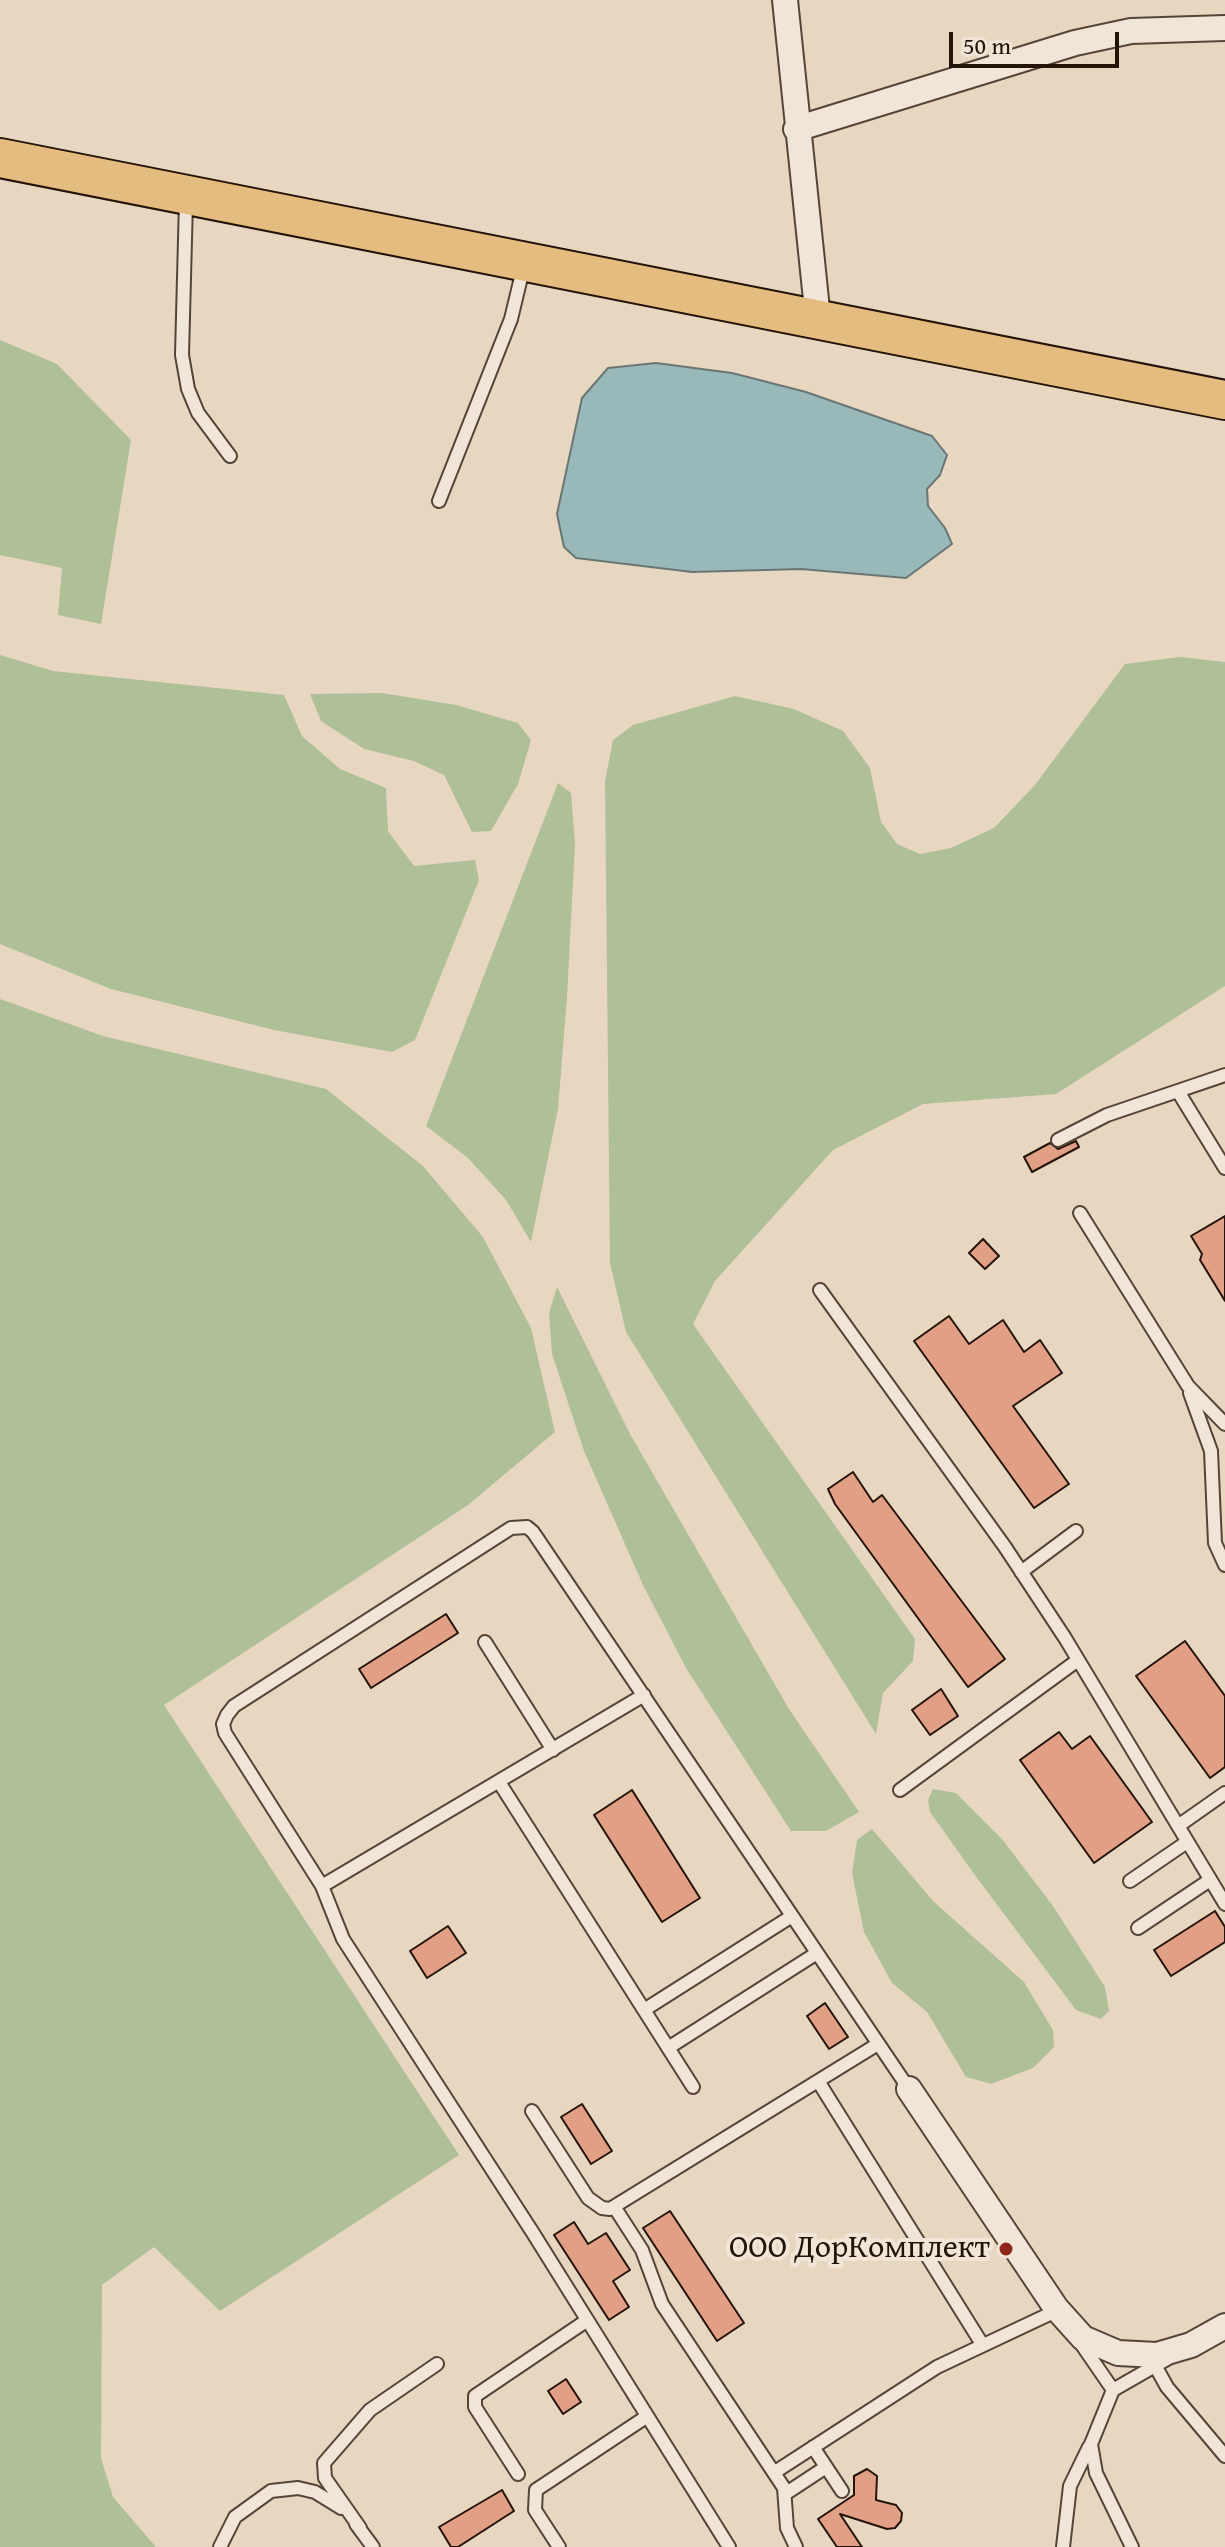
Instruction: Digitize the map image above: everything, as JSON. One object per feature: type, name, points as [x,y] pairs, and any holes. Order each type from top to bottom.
[{"type":"main road","points":[[0,158],[1225,400]]},
{"type":"street","points":[[785,0],[818,319]]},
{"type":"street","points":[[796,129],[1075,43],[1131,31],[1225,28]]},
{"type":"street","points":[[909,2089],[1056,2308],[1083,2338],[1118,2353],[1152,2360],[1191,2345],[1225,2326]]},
{"type":"lane","points":[[186,194],[182,355],[188,389],[198,413],[230,456]]},
{"type":"lane","points":[[439,501],[511,319],[525,262]]},
{"type":"lane","points":[[1058,1140],[1107,1115],[1225,1075]]},
{"type":"lane","points":[[1179,1093],[1225,1168]]},
{"type":"lane","points":[[1080,1213],[1188,1386],[1225,1424]]},
{"type":"lane","points":[[820,1290],[1021,1572],[1078,1660],[1187,1842],[1217,1884],[1225,1904]]},
{"type":"lane","points":[[1188,1386],[1211,1451],[1215,1543],[1225,1565]]},
{"type":"lane","points":[[729,2547],[533,2233],[343,1939],[322,1886],[225,1733],[223,1724],[227,1715],[234,1706],[511,1528],[518,1525],[533,1532],[909,2089]]},
{"type":"lane","points":[[1021,1572],[1076,1531]]},
{"type":"lane","points":[[485,1642],[553,1750]]},
{"type":"lane","points":[[900,1790],[1078,1660]]},
{"type":"lane","points":[[322,1886],[644,1695]]},
{"type":"lane","points":[[499,1782],[693,2087]]},
{"type":"lane","points":[[1178,1826],[1225,1793]]},
{"type":"lane","points":[[1130,1881],[1187,1842]]},
{"type":"lane","points":[[1138,1928],[1217,1884]]},
{"type":"lane","points":[[644,2010],[792,1916]]},
{"type":"lane","points":[[668,2048],[817,1953]]},
{"type":"lane","points":[[532,2111],[588,2198],[602,2208],[615,2208],[878,2044]]},
{"type":"lane","points":[[818,2081],[982,2344]]},
{"type":"lane","points":[[615,2208],[642,2250],[662,2304],[775,2472],[785,2494],[787,2528],[796,2547]]},
{"type":"lane","points":[[775,2472],[937,2367],[1056,2308],[1113,2390]]},
{"type":"lane","points":[[518,2474],[475,2407],[475,2396],[586,2321]]},
{"type":"lane","points":[[1063,2547],[1070,2486],[1113,2390],[1152,2360],[1167,2387],[1225,2456]]},
{"type":"lane","points":[[373,2547],[325,2478],[324,2463],[370,2410],[437,2364]]},
{"type":"lane","points":[[559,2547],[535,2510],[536,2490],[646,2417]]},
{"type":"lane","points":[[1091,2444],[1096,2473],[1132,2547]]},
{"type":"lane","points":[[813,2447],[842,2491]]},
{"type":"lane","points":[[785,2494],[826,2467]]},
{"type":"lane","points":[[220,2547],[227,2528],[246,2506],[271,2491],[287,2488],[315,2492],[333,2500],[360,2528]]},
{"type":"green space","points":[[0,340],[57,364],[131,440],[101,624],[58,615],[62,568],[0,555]]},
{"type":"green space","points":[[0,655],[53,671],[284,695],[302,736],[340,769],[386,788],[388,831],[414,866],[475,860],[479,880],[415,1040],[392,1052],[274,1030],[111,989],[0,944]]},
{"type":"green space","points":[[1180,657],[1225,662],[1225,986],[1056,1094],[923,1104],[833,1150],[715,1281],[693,1324],[915,1639],[913,1661],[883,1693],[876,1734],[626,1332],[610,1263],[605,781],[613,740],[633,725],[735,696],[794,709],[843,731],[870,768],[881,822],[897,844],[920,854],[951,848],[994,828],[1035,785],[1125,664]]},
{"type":"green space","points":[[382,693],[456,705],[518,723],[531,740],[518,784],[491,831],[472,832],[444,775],[414,761],[364,749],[321,721],[310,694]]},
{"type":"green space","points":[[558,783],[571,793],[575,844],[567,997],[558,1109],[531,1242],[506,1200],[468,1158],[426,1126]]},
{"type":"green space","points":[[0,999],[103,1036],[326,1089],[423,1166],[483,1237],[531,1328],[555,1432],[468,1505],[164,1705],[459,2155],[220,2311],[154,2247],[102,2285],[101,2458],[113,2497],[156,2547],[0,2547]]},
{"type":"green space","points":[[557,1287],[630,1434],[789,1709],[859,1812],[826,1831],[791,1831],[686,1668],[643,1585],[584,1451],[552,1354],[549,1313]]},
{"type":"green space","points":[[933,1789],[956,1793],[1002,1839],[1053,1906],[1105,1987],[1109,2011],[1101,2019],[1076,2010],[977,1878],[930,1812],[928,1800]]},
{"type":"green space","points":[[872,1829],[933,1901],[1024,1982],[1053,2030],[1054,2047],[1033,2068],[991,2084],[966,2077],[927,2012],[892,1983],[864,1932],[852,1873],[857,1840]]},
{"type":"water","points":[[656,363],[732,373],[806,392],[932,436],[947,455],[940,475],[927,489],[928,506],[945,528],[952,544],[906,578],[801,569],[692,572],[576,558],[564,547],[557,514],[582,398],[608,368]]},
{"type":"building","points":[[1076,1141],[1079,1147],[1032,1172],[1024,1157],[1050,1143],[1058,1149]]},
{"type":"building","points":[[1225,1216],[1225,1301],[1200,1260],[1202,1254],[1191,1236]]},
{"type":"building","points":[[983,1239],[999,1256],[985,1269],[969,1253]]},
{"type":"building","points":[[949,1316],[969,1344],[1003,1320],[1024,1352],[1040,1340],[1062,1373],[1013,1406],[1069,1484],[1034,1508],[914,1341]]},
{"type":"building","points":[[853,1472],[873,1502],[882,1495],[1005,1659],[968,1687],[835,1504],[828,1489]]},
{"type":"building","points":[[446,1614],[458,1633],[371,1688],[359,1669]]},
{"type":"building","points":[[1185,1641],[1225,1696],[1225,1767],[1210,1778],[1136,1676]]},
{"type":"building","points":[[941,1689],[958,1716],[930,1735],[912,1710]]},
{"type":"building","points":[[1059,1732],[1072,1749],[1090,1736],[1152,1822],[1094,1863],[1020,1760]]},
{"type":"building","points":[[632,1790],[700,1898],[662,1922],[594,1815]]},
{"type":"building","points":[[1215,1911],[1225,1927],[1225,1942],[1171,1976],[1154,1950]]},
{"type":"building","points":[[448,1926],[466,1953],[427,1978],[410,1951]]},
{"type":"building","points":[[825,2003],[848,2037],[829,2049],[807,2016]]},
{"type":"building","points":[[582,2104],[612,2151],[591,2164],[561,2117]]},
{"type":"building","points":[[670,2211],[744,2323],[717,2341],[643,2228]]},
{"type":"building","points":[[574,2222],[588,2244],[606,2233],[630,2270],[613,2281],[629,2307],[609,2320],[554,2235]]},
{"type":"building","points":[[566,2379],[581,2402],[563,2414],[548,2391]]},
{"type":"building","points":[[867,2469],[877,2476],[876,2500],[896,2505],[902,2513],[901,2521],[895,2528],[887,2529],[840,2514],[862,2547],[837,2547],[818,2519],[854,2495],[854,2476]]},
{"type":"building","points":[[502,2490],[514,2511],[458,2547],[451,2547],[439,2527]]},
{"type":"place","name":"ООО ДорКомплект","points":[[1006,2249]]}]
